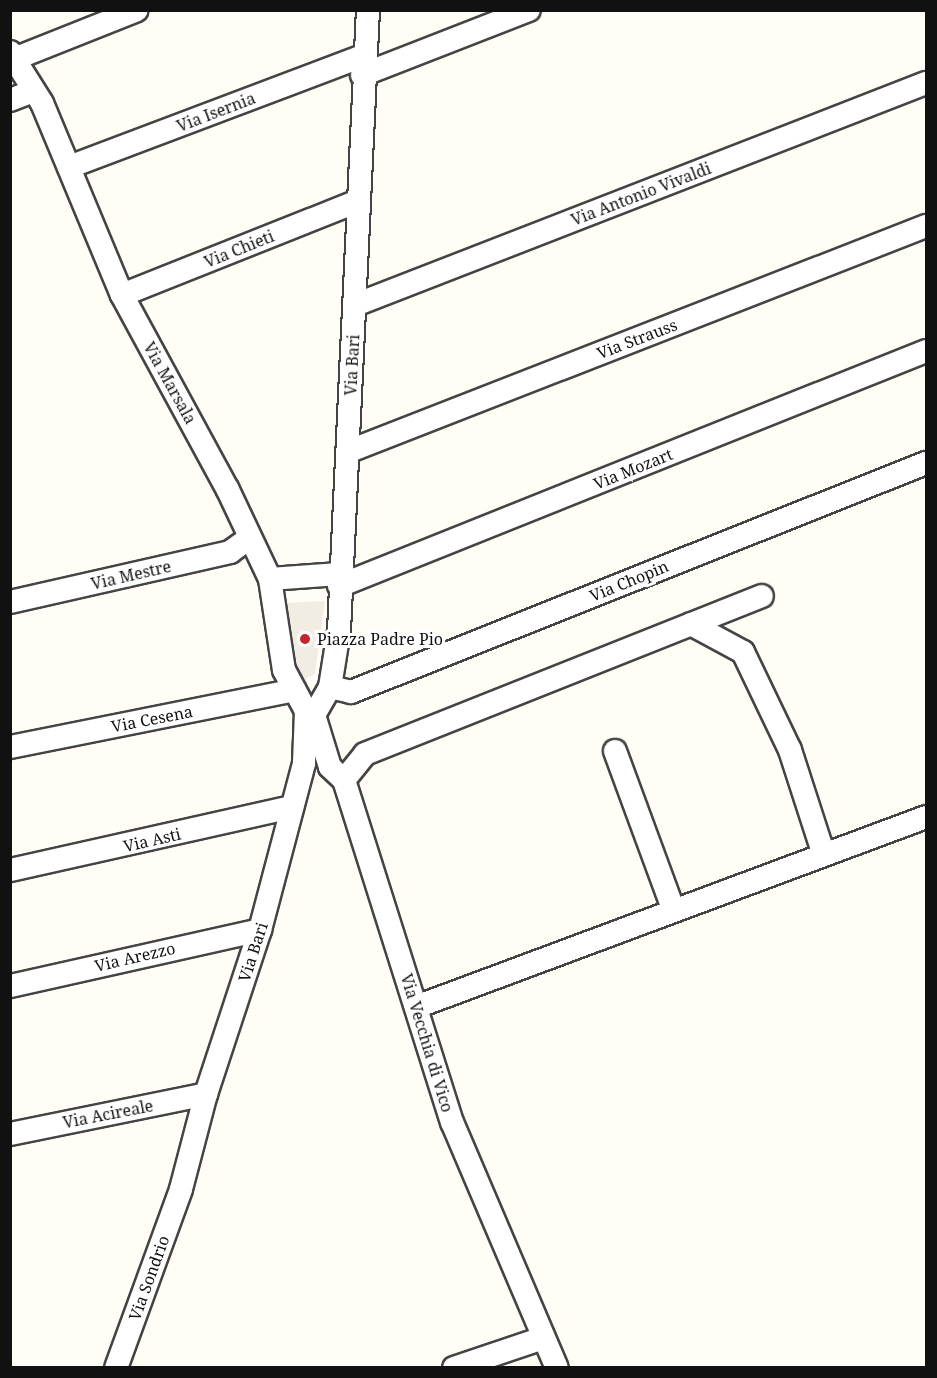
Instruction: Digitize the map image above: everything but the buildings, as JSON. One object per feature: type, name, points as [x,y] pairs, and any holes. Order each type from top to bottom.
[{"type":"street","points":[[12,55],[137,10]]},
{"type":"street","name":"Via Bari","points":[[181,1189],[206,1094],[261,930],[304,763],[310,713],[330,687],[339,631],[339,580],[356,305],[356,202],[368,10]]},
{"type":"street","name":"Via Isernia","points":[[69,167],[529,10]]},
{"type":"street","name":"Via Marsala","points":[[12,55],[33,91],[69,167],[122,295],[227,488],[248,539],[270,579],[275,630],[294,690],[310,713]]},
{"type":"street","name":"Via Antonio Vivaldi","points":[[356,305],[927,83]]},
{"type":"street","points":[[10,100],[33,91]]},
{"type":"street","name":"Via Chieti","points":[[122,295],[356,202]]},
{"type":"street","name":"Via Strauss","points":[[347,452],[927,226]]},
{"type":"street","name":"Via Mozart","points":[[270,579],[339,580],[927,351]]},
{"type":"street","name":"Via Chopin","points":[[330,687],[351,692],[927,463]]},
{"type":"street","name":"Via Mestre","points":[[10,602],[230,552],[248,539]]},
{"type":"street","points":[[344,780],[365,754],[762,596]]},
{"type":"street","points":[[691,624],[743,652],[790,750],[824,855]]},
{"type":"street","name":"Via Cesena","points":[[10,747],[294,690]]},
{"type":"street","name":"Via Vecchia di Vico","points":[[310,713],[330,767],[344,780],[452,1122],[557,1368]]},
{"type":"street","points":[[615,751],[674,909]]},
{"type":"street","name":"Via Asti","points":[[10,870],[292,807]]},
{"type":"street","points":[[416,1007],[674,909],[927,817]]},
{"type":"street","name":"Via Arezzo","points":[[10,986],[261,930]]},
{"type":"street","name":"Via Acireale","points":[[10,1134],[206,1094]]},
{"type":"street","name":"Via Sondrio","points":[[116,1368],[181,1189]]},
{"type":"street","points":[[454,1368],[543,1338]]},
{"type":"shaded area","name":"Piazza Padre Pio","points":[[325,601],[315,674],[305,679],[297,674],[283,603]]},
{"type":"place","name":"Piazza Padre Pio","points":[[305,639]]}]
